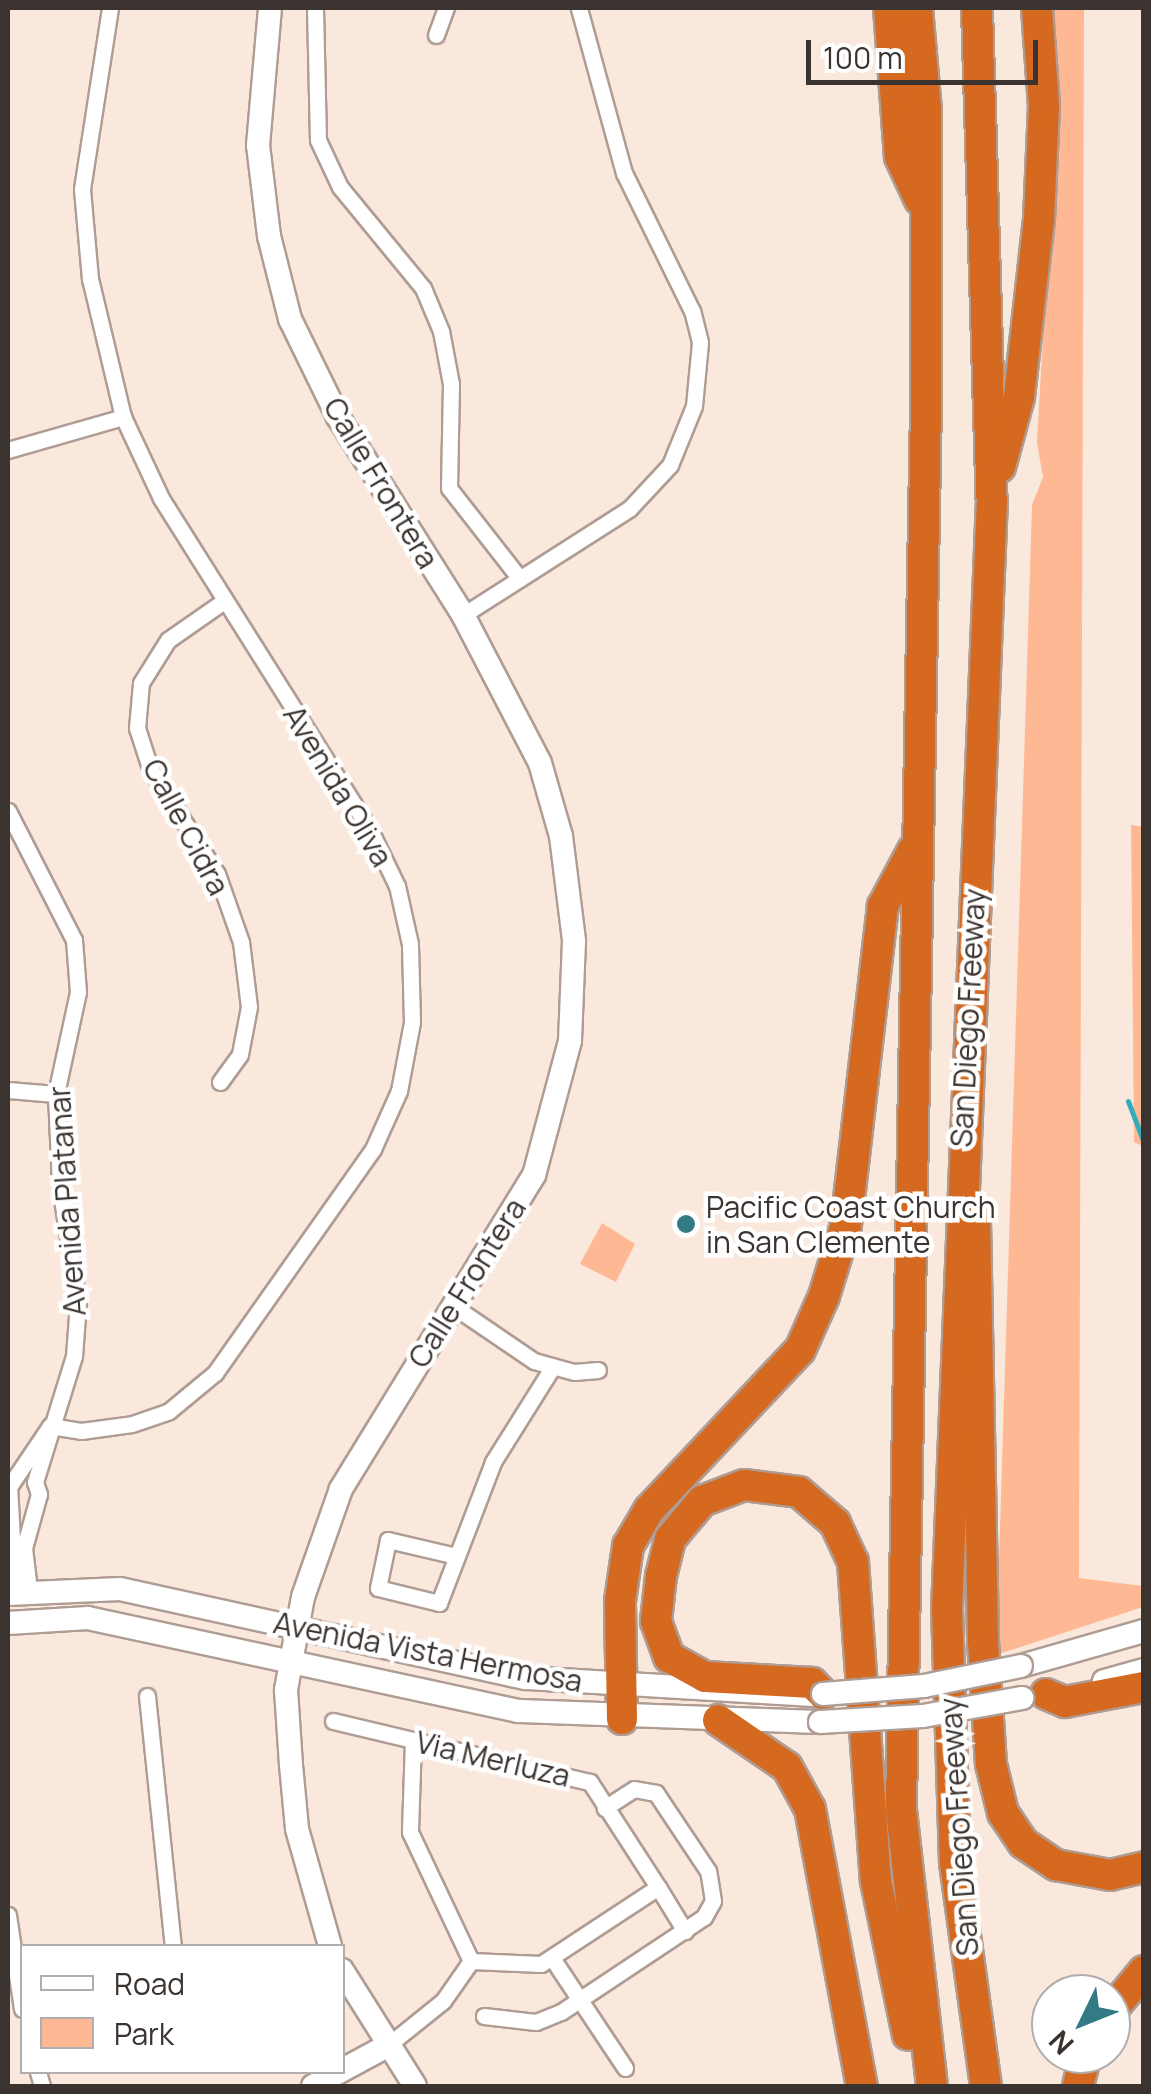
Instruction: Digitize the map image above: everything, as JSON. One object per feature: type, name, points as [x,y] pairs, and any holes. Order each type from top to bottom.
[{"type":"highway","points":[[889,8],[900,158],[923,207]]},
{"type":"highway","name":"San Diego Freeway","points":[[917,8],[926,110],[926,404],[901,1810],[932,2086]]},
{"type":"highway","name":"San Diego Freeway","points":[[977,8],[992,499],[947,1608],[955,1863],[986,2086]]},
{"type":"highway","points":[[992,499],[1019,397],[1039,220],[1044,106],[1036,8]]},
{"type":"highway","points":[[622,1719],[628,1546],[649,1510],[800,1350],[824,1296],[846,1225],[883,906],[916,843]]},
{"type":"highway","points":[[965,1094],[979,1272],[983,1641],[991,1764],[1003,1814],[1023,1844],[1056,1865],[1110,1875],[1144,1867]]},
{"type":"highway","points":[[822,1708],[812,1683],[706,1677],[670,1657],[656,1621],[660,1576],[670,1539],[702,1501],[744,1485],[799,1492],[835,1523],[854,1562],[876,1881],[921,2086]]},
{"type":"highway","points":[[1034,1696],[1066,1702],[1144,1687]]},
{"type":"highway","points":[[718,1720],[787,1767],[810,1809],[862,2086]]},
{"type":"street","name":"Avenida Oliva","points":[[50,1426],[81,1431],[132,1424],[168,1411],[215,1373],[373,1149],[399,1091],[412,1022],[410,944],[396,886],[370,830],[160,498],[123,417],[90,279],[82,189],[110,8]]},
{"type":"street","name":"Calle Frontera","points":[[270,8],[258,145],[269,236],[290,318],[338,417],[462,615],[540,764],[561,836],[574,941],[570,1042],[556,1108],[510,1222],[342,1490],[317,1546],[290,1664],[297,1829],[329,1944]]},
{"type":"street","points":[[315,8],[318,140],[340,186],[423,288],[441,330],[451,384],[449,488],[502,548],[520,579]]},
{"type":"street","points":[[436,35],[446,8]]},
{"type":"street","points":[[462,615],[649,489],[670,466],[694,406],[700,342],[692,311],[624,173],[579,8]]},
{"type":"street","points":[[8,450],[123,417]]},
{"type":"street","name":"Calle Cidra","points":[[220,1082],[240,1054],[249,1007],[241,942],[217,874],[150,768],[137,728],[141,683],[168,640],[224,602]]},
{"type":"street","name":"Avenida Platanar","points":[[8,811],[74,940],[78,992],[56,1094],[60,1186],[78,1302],[74,1356],[50,1426],[30,1449],[27,1480],[39,1494],[32,1506],[17,1593]]},
{"type":"street","points":[[8,1090],[56,1094]]},
{"type":"street","points":[[456,1308],[552,1368],[598,1370]]},
{"type":"street","points":[[452,1555],[388,1540],[378,1588],[439,1603],[452,1555],[492,1462],[552,1368]]},
{"type":"street","name":"Avenida Platanar","points":[[17,1593],[10,1488],[27,1480]]},
{"type":"street","points":[[12,1503],[32,1506]]},
{"type":"street","name":"Avenida Vista Hermosa","points":[[17,1593],[120,1590],[526,1678],[922,1716],[1034,1696],[1144,1670]]},
{"type":"street","name":"Avenida Vista Hermosa","points":[[8,1623],[88,1618],[518,1712],[718,1720],[822,1708],[1021,1666],[1144,1631]]},
{"type":"street","points":[[148,1696],[173,1944]]},
{"type":"street","name":"Via Merluza","points":[[334,1720],[590,1782],[685,1931]]},
{"type":"street","points":[[413,1740],[410,1832],[471,1961]]},
{"type":"street","points":[[484,2016],[536,2022],[580,1999],[685,1931],[713,1901],[708,1872],[656,1794],[634,1789],[605,1808]]},
{"type":"street","points":[[471,1961],[541,1964],[658,1887]]},
{"type":"street","points":[[8,1915],[20,1996]]},
{"type":"street","points":[[552,1958],[625,2068]]},
{"type":"street","points":[[345,2069],[387,2046],[443,2001],[471,1961]]},
{"type":"street","points":[[345,1975],[415,2086]]},
{"type":"street","points":[[313,2086],[335,2074]]},
{"type":"green space","points":[[1049,8],[1084,8],[1079,1578],[1143,1586],[1143,1607],[996,1655],[1032,505],[1043,477],[1037,443],[1056,103]]},
{"type":"green space","points":[[1131,825],[1144,827],[1143,1146],[1134,1142]]},
{"type":"green space","points":[[602,1223],[635,1244],[616,1282],[580,1264]]},
{"type":"waterway","points":[[1128,1101],[1144,1143]]},
{"type":"place","name":"Pacific Coast Church in San Clemente","points":[[686,1224]]}]
